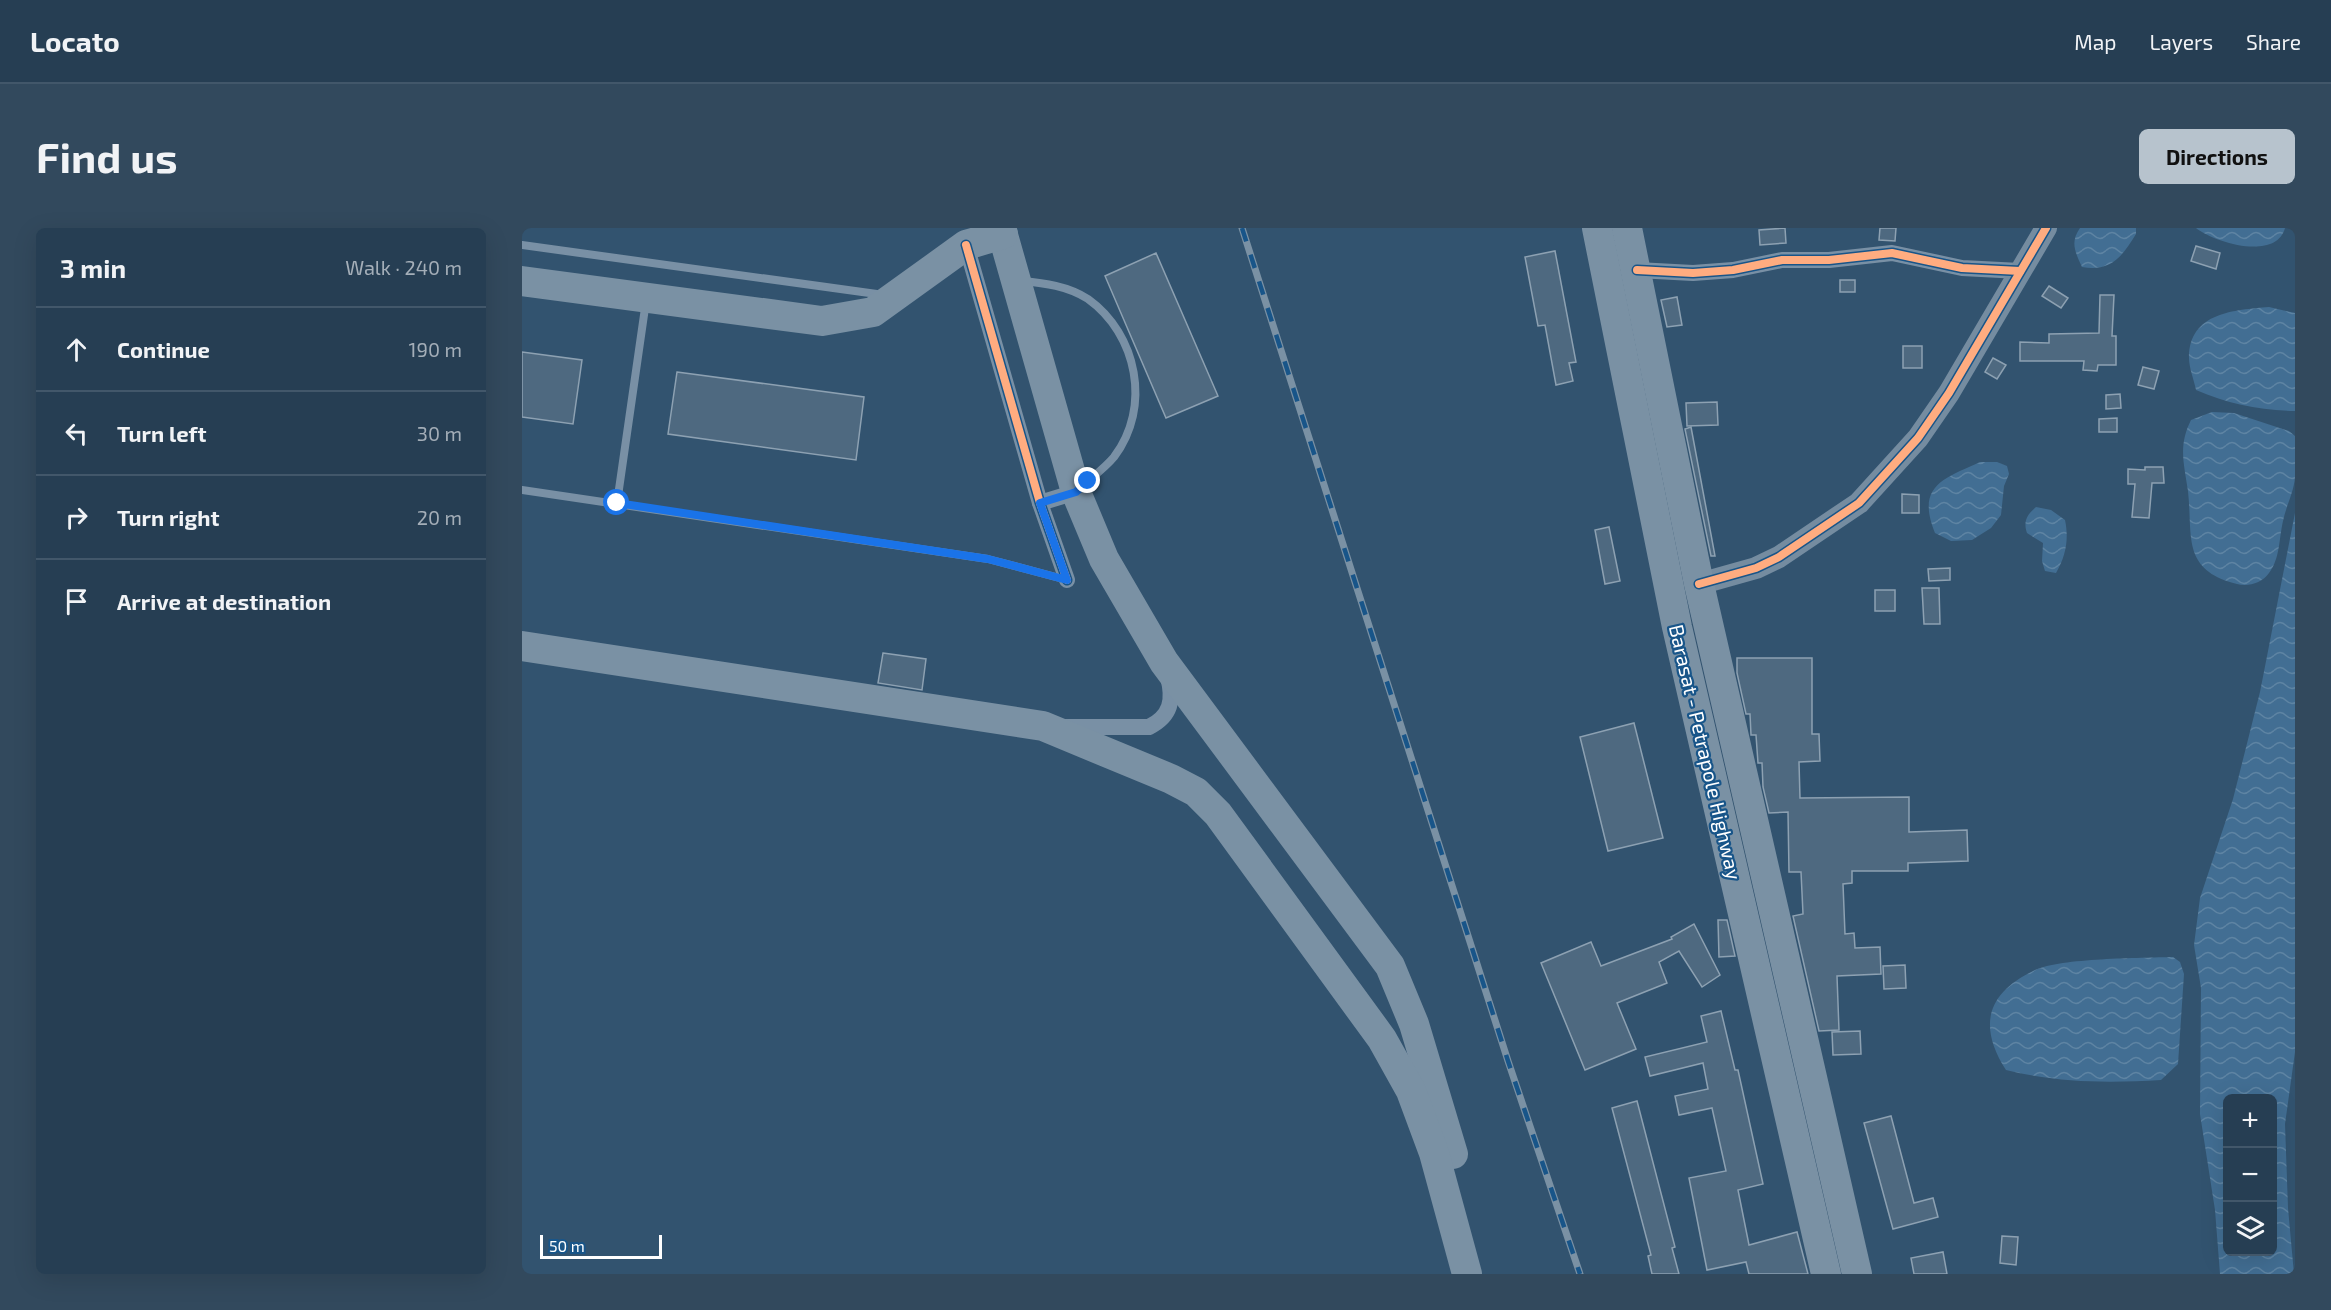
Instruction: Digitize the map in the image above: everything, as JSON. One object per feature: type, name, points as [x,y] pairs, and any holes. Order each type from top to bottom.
[{"type":"highway","name":"Barasat - Petrapole Highway","points":[[1597,228],[1677,627],[1826,1274]]},
{"type":"highway","name":"Barasat - Petrapole Highway","points":[[1628,228],[1699,584],[1857,1274]]},
{"type":"highway","points":[[522,281],[822,321],[873,312],[895,297],[964,237],[1002,231],[1076,492],[1104,559],[1164,662],[1390,966],[1414,1024],[1433,1082],[1485,1274]]},
{"type":"highway","points":[[522,646],[1043,726],[1171,779],[1196,792],[1218,814],[1382,1039],[1411,1091],[1434,1154],[1467,1274]]},
{"type":"street","points":[[1699,584],[1756,568],[1779,557],[1859,503],[1918,438],[1942,403],[2046,228]]},
{"type":"street","points":[[964,237],[1040,503],[1067,580]]},
{"type":"street","points":[[1637,270],[1693,273],[1733,270],[1782,260],[1829,260],[1892,253],[1962,268],[2020,271]]},
{"type":"street","points":[[1040,503],[1076,492]]},
{"type":"street","points":[[1043,726],[1149,728],[1158,723],[1170,705],[1172,695],[1164,662]]},
{"type":"lane","points":[[522,245],[895,297]]},
{"type":"lane","points":[[1016,280],[1054,284],[1087,298],[1113,323],[1131,354],[1137,390],[1131,425],[1114,457],[1076,492]]},
{"type":"lane","points":[[617,503],[646,298]]},
{"type":"lane","points":[[522,490],[988,559],[1067,580]]},
{"type":"water","points":[[2080,228],[2136,228],[2136,234],[2126,250],[2115,261],[2101,267],[2082,267],[2074,243]]},
{"type":"water","points":[[2196,228],[2285,228],[2279,238],[2270,244],[2244,246],[2217,239]]},
{"type":"water","points":[[2269,307],[2295,313],[2295,411],[2244,405],[2196,390],[2189,358],[2191,343],[2197,331],[2205,322],[2216,316]]},
{"type":"water","points":[[2212,412],[2234,413],[2289,431],[2295,436],[2295,477],[2292,494],[2284,515],[2279,548],[2273,567],[2259,582],[2241,585],[2219,578],[2206,570],[2193,549],[2184,463],[2184,438],[2191,420]]},
{"type":"water","points":[[1980,462],[1997,462],[2007,466],[2009,474],[2004,486],[2001,515],[1991,528],[1972,540],[1951,541],[1935,533],[1930,517],[1931,494],[1944,480]]},
{"type":"water","points":[[2036,507],[2051,510],[2065,520],[2066,547],[2056,573],[2045,571],[2042,561],[2043,543],[2027,533],[2025,525],[2027,518]]},
{"type":"water","points":[[2295,513],[2295,1052],[2285,1124],[2288,1208],[2294,1274],[2220,1274],[2215,1210],[2200,1114],[2201,988],[2194,945],[2200,898],[2233,799],[2260,692]]},
{"type":"water","points":[[2173,957],[2180,962],[2184,974],[2178,1064],[2161,1080],[2083,1081],[2006,1070],[1997,1054],[1990,1025],[1997,1000],[2019,979],[2035,970],[2063,963],[2102,959]]},
{"type":"building","points":[[1785,228],[1786,243],[1760,245],[1759,230]]},
{"type":"building","points":[[1880,228],[1896,228],[1895,241],[1879,240]]},
{"type":"building","points":[[2196,246],[2220,253],[2216,269],[2191,261]]},
{"type":"building","points":[[1555,251],[1576,362],[1569,363],[1573,381],[1556,385],[1545,325],[1538,326],[1525,257]]},
{"type":"building","points":[[1156,253],[1218,396],[1166,418],[1105,276]]},
{"type":"building","points":[[1840,280],[1855,280],[1855,292],[1840,292]]},
{"type":"building","points":[[2049,286],[2068,298],[2061,308],[2042,296]]},
{"type":"building","points":[[2100,295],[2114,295],[2112,336],[2116,336],[2116,365],[2098,365],[2097,371],[2083,370],[2084,361],[2020,361],[2020,342],[2049,343],[2049,334],[2099,333]]},
{"type":"building","points":[[1677,297],[1682,325],[1667,327],[1661,300]]},
{"type":"building","points":[[1903,346],[1922,346],[1922,368],[1903,368]]},
{"type":"building","points":[[522,352],[582,360],[573,424],[522,417]]},
{"type":"building","points":[[1993,358],[2006,365],[1997,379],[1985,372]]},
{"type":"building","points":[[2143,367],[2159,371],[2154,389],[2138,385]]},
{"type":"building","points":[[677,372],[864,397],[856,460],[668,434]]},
{"type":"building","points":[[2120,394],[2121,408],[2106,409],[2106,395]]},
{"type":"building","points":[[1717,402],[1718,425],[1687,426],[1686,403]]},
{"type":"building","points":[[2117,418],[2117,432],[2099,432],[2099,419]]},
{"type":"building","points":[[1691,427],[1715,556],[1711,556],[1685,429]]},
{"type":"building","points":[[2145,467],[2163,467],[2164,483],[2152,483],[2149,518],[2132,517],[2135,484],[2128,484],[2128,469],[2145,470]]},
{"type":"building","points":[[1902,494],[1919,495],[1919,513],[1902,513]]},
{"type":"building","points":[[1609,527],[1620,581],[1605,584],[1595,530]]},
{"type":"building","points":[[1950,568],[1950,580],[1929,581],[1928,569]]},
{"type":"building","points":[[1922,588],[1939,588],[1940,624],[1924,624]]},
{"type":"building","points":[[1875,590],[1895,590],[1895,611],[1875,611]]},
{"type":"building","points":[[883,653],[926,659],[922,690],[878,683]]},
{"type":"building","points":[[1737,658],[1812,658],[1812,734],[1819,734],[1820,761],[1799,762],[1800,798],[1909,797],[1909,832],[1967,830],[1968,861],[1908,863],[1908,871],[1852,871],[1852,883],[1843,884],[1845,934],[1854,933],[1855,948],[1880,947],[1881,974],[1837,976],[1839,1030],[1819,1031],[1793,916],[1803,914],[1801,872],[1789,872],[1788,812],[1769,813],[1763,787],[1762,763],[1758,763],[1756,735],[1751,735],[1750,714],[1746,714],[1737,673]]},
{"type":"building","points":[[1634,723],[1663,838],[1608,851],[1580,737]]},
{"type":"building","points":[[1718,920],[1727,920],[1735,956],[1719,957]]},
{"type":"building","points":[[1694,924],[1720,975],[1702,987],[1679,951],[1659,962],[1667,983],[1617,1003],[1636,1049],[1585,1070],[1541,963],[1591,942],[1601,966],[1672,939],[1671,937]]},
{"type":"building","points":[[1905,965],[1906,988],[1884,989],[1883,966]]},
{"type":"building","points":[[1721,1011],[1735,1070],[1738,1070],[1763,1184],[1738,1190],[1749,1245],[1797,1232],[1808,1274],[1749,1274],[1746,1262],[1707,1270],[1689,1178],[1726,1171],[1712,1108],[1679,1115],[1675,1096],[1708,1089],[1703,1063],[1650,1076],[1645,1057],[1707,1042],[1701,1016]]},
{"type":"building","points":[[1860,1031],[1861,1054],[1833,1055],[1832,1032]]},
{"type":"building","points":[[1637,1101],[1675,1247],[1672,1248],[1679,1274],[1652,1274],[1648,1256],[1651,1255],[1612,1108]]},
{"type":"building","points":[[1891,1116],[1914,1203],[1933,1198],[1938,1217],[1893,1229],[1864,1123]]},
{"type":"building","points":[[2002,1236],[2018,1237],[2016,1265],[2000,1263]]},
{"type":"building","points":[[1943,1252],[1947,1274],[1914,1274],[1911,1258]]},
{"type":"railway","points":[[1242,228],[1508,1061],[1580,1274]]},
{"type":"cycle path","points":[[1699,584],[1756,568],[1779,557],[1859,503],[1918,438],[1949,393],[2046,228]]},
{"type":"cycle path","points":[[966,245],[1040,503],[1067,580]]},
{"type":"cycle path","points":[[1637,270],[1693,273],[1733,270],[1782,260],[1829,260],[1892,253],[1962,268],[2020,271]]},
{"type":"route","points":[[617,503],[988,559],[1067,580],[1040,503],[1076,492],[1088,481]]}]
